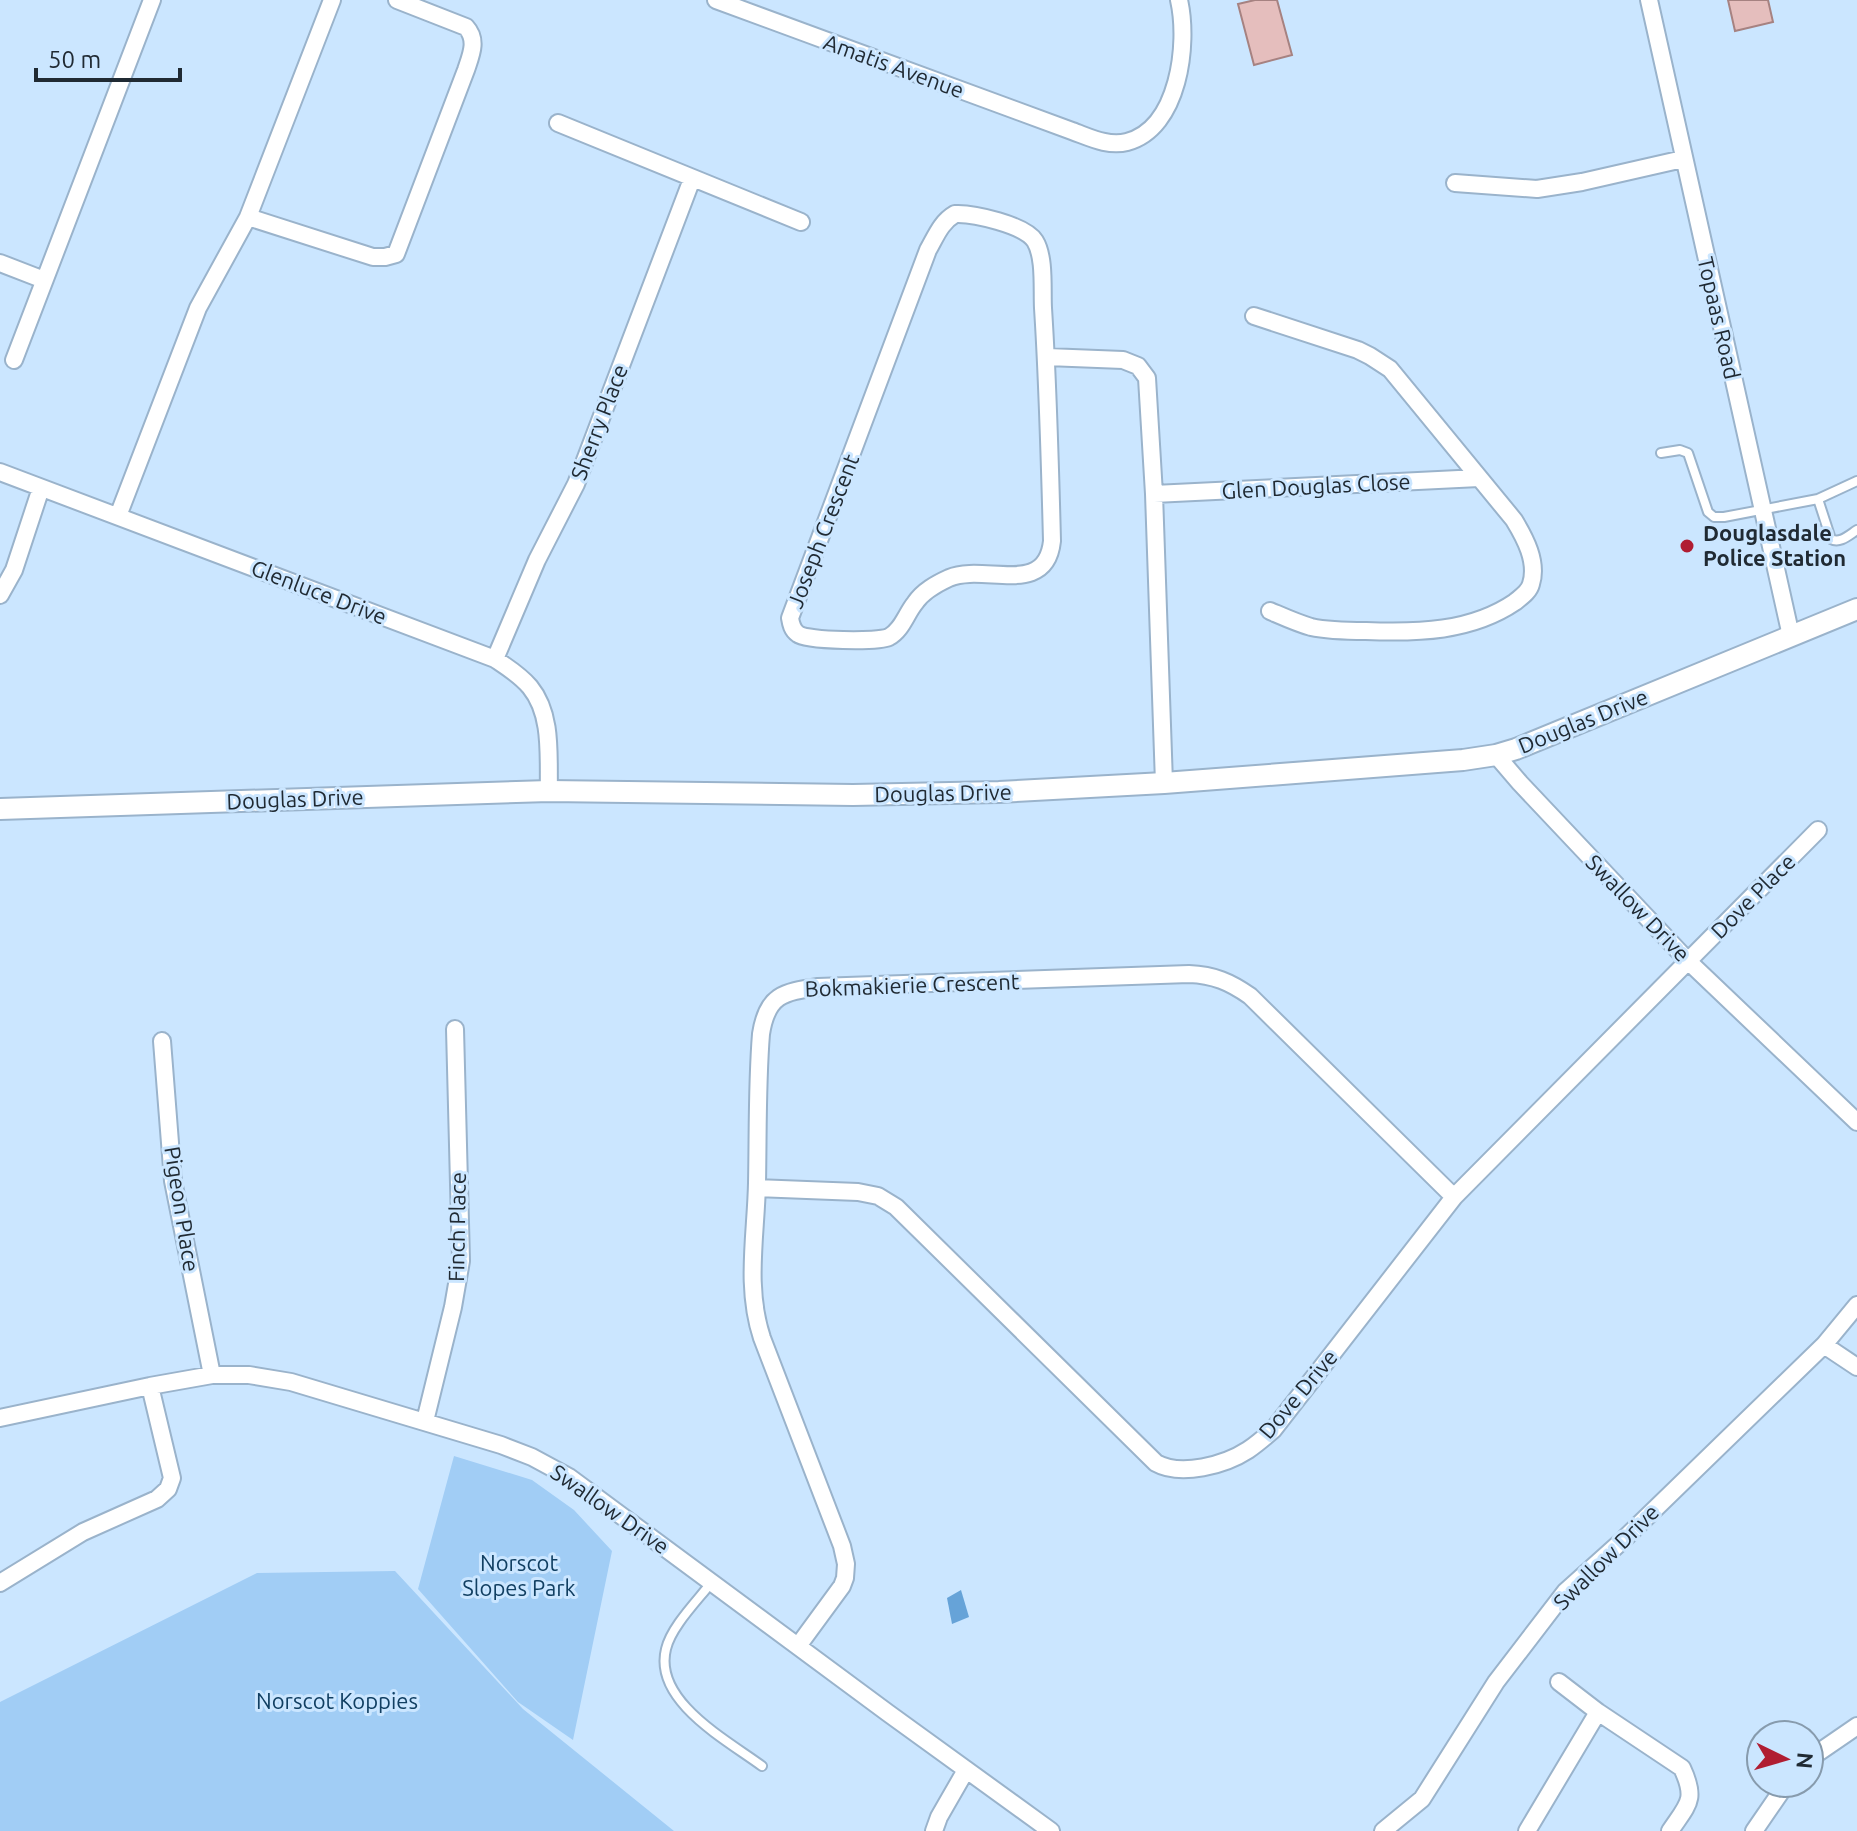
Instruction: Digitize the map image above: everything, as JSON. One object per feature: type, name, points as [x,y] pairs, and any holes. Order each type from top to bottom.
[{"type":"street","points":[[14,360],[152,0]]},
{"type":"street","points":[[118,516],[198,308],[248,217],[332,0]]},
{"type":"street","points":[[248,217],[373,257],[396,254],[466,70],[473,40],[466,27],[397,0]]},
{"type":"street","name":"Amatis Avenue","points":[[716,0],[1097,140],[1116,143],[1139,137],[1157,123],[1168,103],[1179,69],[1184,30],[1179,0]]},
{"type":"street","name":"Topaas Road","points":[[1649,0],[1791,636]]},
{"type":"street","points":[[558,123],[801,222]]},
{"type":"street","points":[[1455,183],[1537,189],[1683,159]]},
{"type":"street","name":"Sherry Place","points":[[495,659],[537,560],[576,484],[692,179]]},
{"type":"street","name":"Joseph Crescent","points":[[955,214],[973,214],[1015,228],[1034,240],[1041,266],[1047,357],[1052,541],[1046,563],[1030,572],[1013,576],[967,573],[953,576],[926,591],[896,632],[882,640],[807,637],[794,631],[790,618],[928,250],[947,219],[955,214]]},
{"type":"street","points":[[0,263],[44,280]]},
{"type":"street","points":[[1254,316],[1340,344],[1370,356],[1390,369],[1514,520],[1532,559],[1530,588],[1506,608],[1482,619],[1442,630],[1339,631],[1313,628],[1270,611]]},
{"type":"street","points":[[1047,357],[1123,360],[1132,362],[1147,378],[1164,783]]},
{"type":"street","name":"Glenluce Drive","points":[[0,472],[495,659],[529,685],[543,712],[548,743],[549,791]]},
{"type":"street","name":"Glen Douglas Close","points":[[1154,494],[1479,478]]},
{"type":"street","points":[[0,595],[14,570],[41,488]]},
{"type":"street","name":"Douglas Drive","points":[[0,809],[549,791],[999,792],[1436,762],[1496,755],[1529,744],[1857,609]]},
{"type":"street","name":"Swallow Drive","points":[[1496,755],[1688,961],[1857,1122]]},
{"type":"street","name":"Dove Place","points":[[1688,961],[1818,830]]},
{"type":"street","name":"Dove Drive","points":[[757,1188],[858,1192],[878,1196],[896,1207],[1146,1455],[1162,1466],[1188,1470],[1245,1453],[1273,1430],[1454,1197],[1688,961]]},
{"type":"street","name":"Bokmakierie Crescent","points":[[798,1646],[842,1586],[847,1572],[842,1546],[758,1326],[753,1297],[761,1034],[771,1002],[781,995],[818,987],[1189,974],[1223,979],[1250,996],[1454,1197]]},
{"type":"street","name":"Finch Place","points":[[425,1421],[461,1261],[455,1029]]},
{"type":"street","name":"Pigeon Place","points":[[162,1041],[173,1181],[212,1375]]},
{"type":"street","name":"Swallow Drive","points":[[1383,1831],[1422,1799],[1496,1682],[1565,1592],[1824,1345],[1857,1305]]},
{"type":"street","points":[[1824,1345],[1857,1367]]},
{"type":"street","name":"Swallow Drive","points":[[0,1418],[212,1375],[260,1376],[291,1382],[501,1445],[569,1477],[1051,1831]]},
{"type":"street","points":[[0,1583],[83,1532],[157,1499],[168,1489],[172,1478],[150,1386]]},
{"type":"street","points":[[1559,1682],[1682,1768],[1689,1783],[1691,1800],[1670,1831]]},
{"type":"street","points":[[1527,1831],[1598,1712]]},
{"type":"street","points":[[1825,1748],[1857,1726]]},
{"type":"street","points":[[934,1831],[966,1770]]},
{"type":"street","points":[[1754,1831],[1776,1799]]},
{"type":"lane","points":[[1661,453],[1680,450],[1688,453],[1711,516],[1716,518],[1818,499],[1857,481]]},
{"type":"lane","points":[[1818,499],[1831,539],[1840,541],[1857,530]]},
{"type":"lane","points":[[712,1582],[669,1641],[665,1657],[667,1676],[675,1694],[690,1713],[762,1766]]},
{"type":"green space","name":"Norscot Slopes Park","points":[[454,1456],[532,1480],[574,1510],[612,1551],[573,1740],[518,1702],[418,1589]]},
{"type":"green space","name":"Norscot Koppies","points":[[395,1571],[523,1709],[674,1831],[0,1831],[0,1702],[257,1573]]},
{"type":"shaded area","points":[[961,1590],[969,1617],[952,1624],[947,1598]]},
{"type":"building","points":[[1277,0],[1292,55],[1254,65],[1238,4]]},
{"type":"building","points":[[1728,0],[1768,0],[1773,22],[1735,31]]},
{"type":"place","name":"Douglasdale Police Station","points":[[1687,546]]}]
